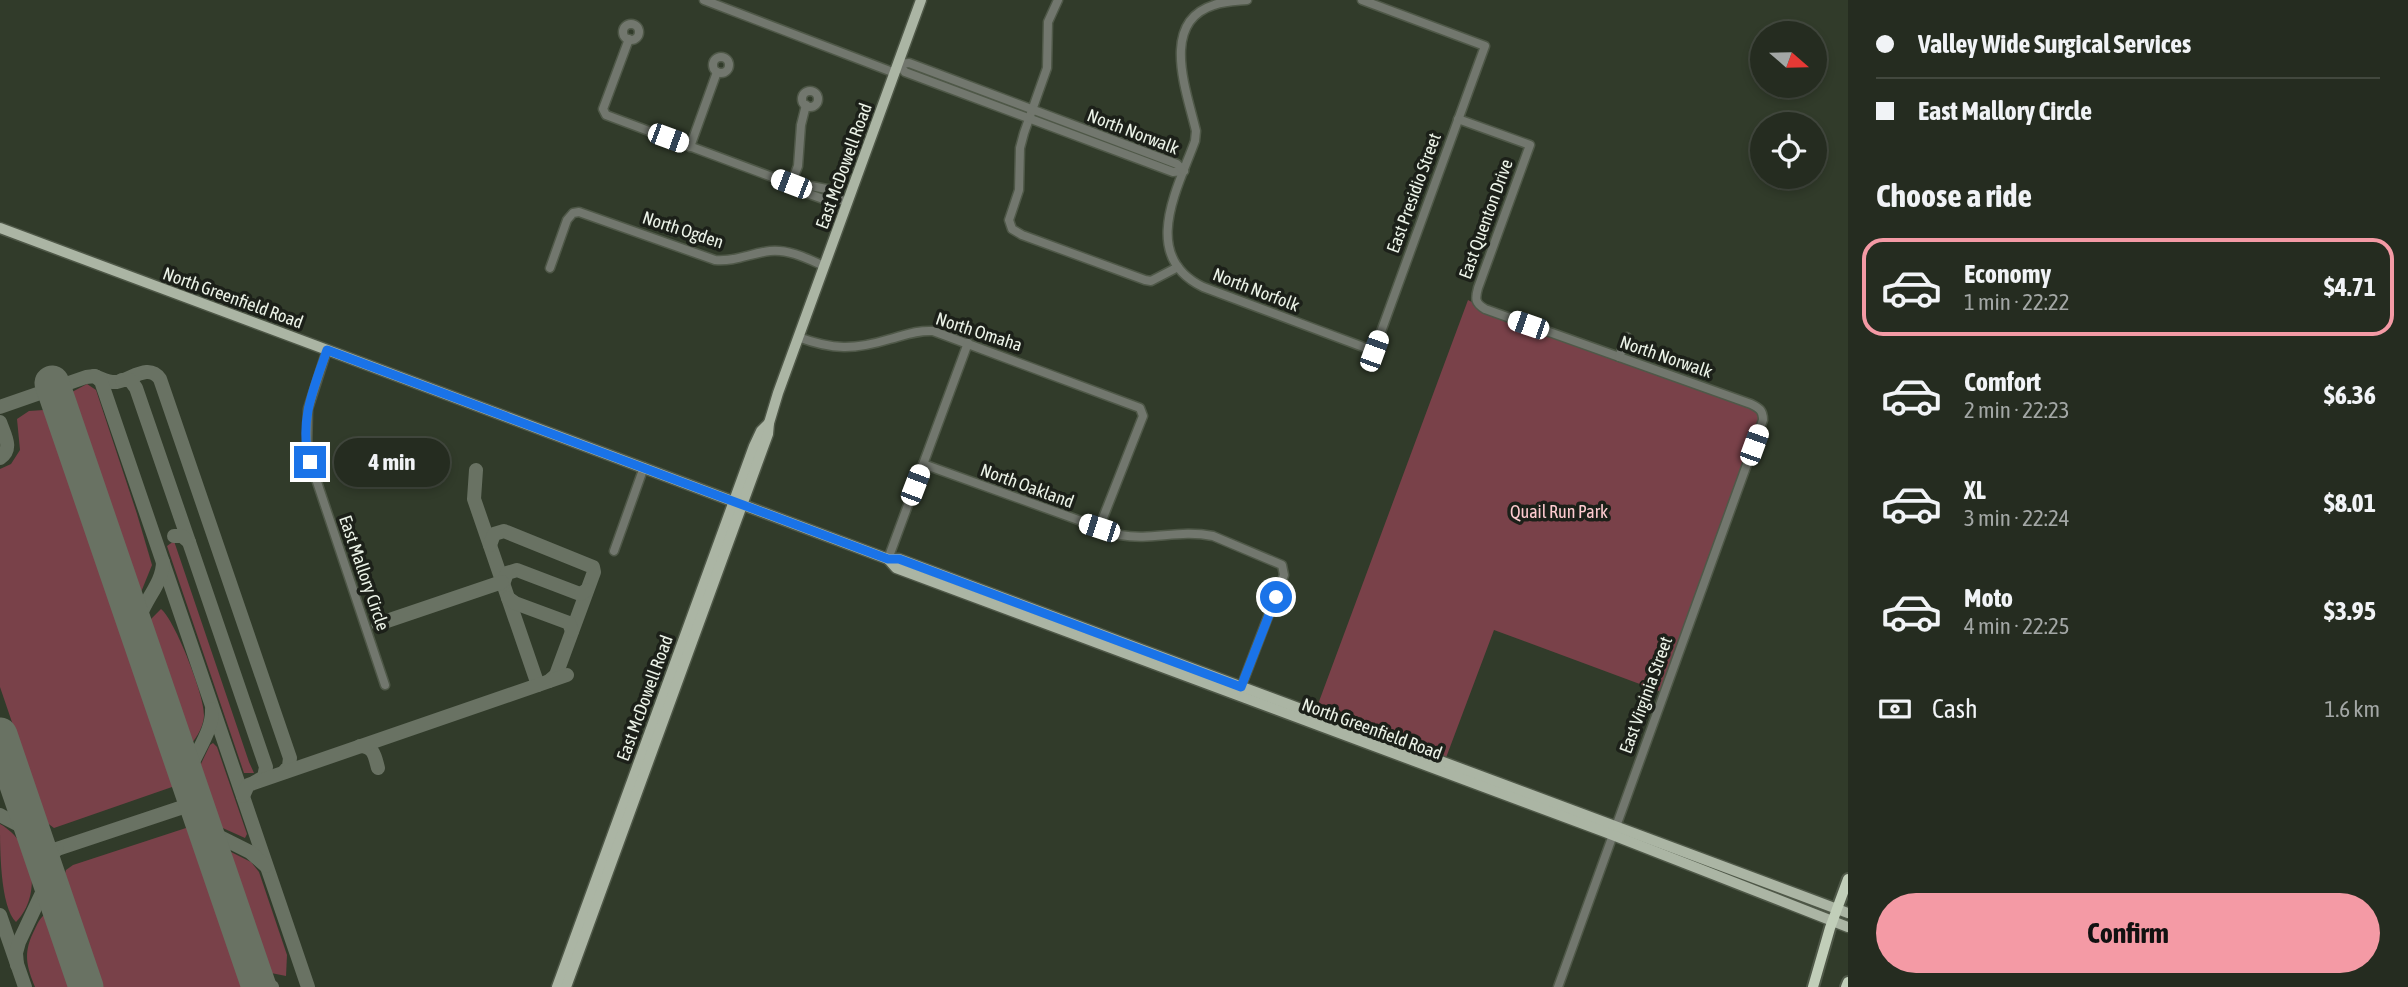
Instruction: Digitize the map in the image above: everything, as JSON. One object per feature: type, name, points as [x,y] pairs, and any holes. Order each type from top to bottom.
[{"type":"highway","points":[[1813,987],[1841,924],[1848,879]]},
{"type":"highway","points":[[1846,987],[1848,982]]},
{"type":"main road","name":"East McDowell Road","points":[[566,987],[738,503],[768,434],[769,423],[798,337],[921,0]]},
{"type":"main road","name":"North Greenfield Road","points":[[0,228],[888,559],[899,559],[1107,637],[1240,692]]},
{"type":"main road","name":"North Greenfield Road","points":[[888,559],[896,568],[1614,831],[1842,911]]},
{"type":"main road","points":[[1059,627],[1100,638],[1107,637]]},
{"type":"main road","name":"East McDowell Road","points":[[556,987],[658,723]]},
{"type":"main road","name":"North Greenfield Road","points":[[1614,831],[1841,924]]},
{"type":"street","name":"North Norwalk","points":[[704,0],[1030,114],[1116,146],[1173,172],[1184,171]]},
{"type":"street","points":[[1058,0],[1048,22],[1047,68],[1020,148],[1019,190],[1009,220],[1015,233],[1151,281],[1178,267],[1168,244],[1166,223],[1195,141],[1196,131],[1180,50],[1186,30],[1192,21],[1213,5],[1247,0]]},
{"type":"street","name":"East Presidio Street","points":[[1362,0],[1485,46],[1374,351]]},
{"type":"street","points":[[629,39],[603,109],[606,115],[795,186],[832,190],[836,198],[848,202]]},
{"type":"street","points":[[690,147],[717,72]]},
{"type":"street","points":[[795,186],[801,125],[806,106]]},
{"type":"street","name":"East Quenton Drive","points":[[1458,119],[1530,145],[1478,288],[1475,298],[1477,304]]},
{"type":"street","name":"North Ogden","points":[[550,268],[567,220],[573,213],[587,214],[715,260],[730,261],[771,250],[783,251],[824,266]]},
{"type":"street","name":"North Norfolk","points":[[1178,267],[1193,282],[1203,287],[1374,351]]},
{"type":"street","name":"North Norwalk","points":[[1477,304],[1751,404],[1760,408],[1763,414]]},
{"type":"street","name":"North Omaha","points":[[798,337],[820,345],[849,348],[927,330],[1140,408],[1142,413],[1099,528]]},
{"type":"street","points":[[1619,357],[1627,337]]},
{"type":"street","points":[[888,559],[968,343]]},
{"type":"street","name":"East Mallory Circle","points":[[327,350],[308,409],[307,452],[385,685]]},
{"type":"street","name":"East Virginia Street","points":[[1558,987],[1763,414]]},
{"type":"street","name":"North Oakland","points":[[923,464],[1099,528],[1135,538],[1176,532],[1213,536],[1282,565],[1284,575],[1240,692]]},
{"type":"street","points":[[614,551],[645,467]]},
{"type":"green space","name":"Quail Run Park","points":[[1468,300],[1485,309],[1751,404],[1763,414],[1664,693],[1494,630],[1444,763],[1314,715]]},
{"type":"green space","points":[[87,384],[96,390],[152,565],[139,597],[70,397],[72,392]]},
{"type":"green space","points":[[44,410],[53,423],[175,779],[172,787],[54,828],[46,822],[0,687],[0,469],[11,464],[20,450],[17,419],[29,411]]},
{"type":"green space","points":[[174,541],[254,773],[244,773],[167,546]]},
{"type":"green space","points":[[161,609],[181,643],[195,676],[203,706],[203,723],[191,744],[149,628],[151,619]]},
{"type":"green space","points":[[213,743],[217,747],[247,834],[245,838],[216,825],[198,770]]},
{"type":"green space","points":[[0,824],[21,843],[31,870],[30,898],[16,922],[4,891]]},
{"type":"green space","points":[[186,828],[194,836],[244,982],[241,987],[103,987],[64,877],[66,870],[73,865]]},
{"type":"green space","points":[[229,851],[251,862],[259,872],[287,955],[286,976],[266,972],[226,853]]},
{"type":"green space","points":[[44,915],[70,987],[35,987],[32,980],[27,960],[28,947],[36,926]]},
{"type":"taxiway","points":[[94,376],[117,382],[140,373],[151,372],[160,379],[290,758],[289,766],[284,772]]},
{"type":"taxiway","points":[[0,407],[86,377],[95,376],[101,381],[308,987]]},
{"type":"taxiway","points":[[122,380],[130,380],[136,388],[189,542]]},
{"type":"taxiway","points":[[0,422],[7,446],[0,458]]},
{"type":"taxiway","points":[[476,470],[474,499],[538,685]]},
{"type":"taxiway","points":[[490,545],[494,534],[504,531],[593,567],[594,572],[556,675],[549,681]]},
{"type":"taxiway","points":[[174,536],[182,536],[189,542],[266,767],[264,777],[255,782]]},
{"type":"taxiway","points":[[138,635],[140,616],[159,581],[163,562]]},
{"type":"taxiway","points":[[503,584],[507,573],[517,570],[580,594],[587,590]]},
{"type":"taxiway","points":[[378,624],[502,582]]},
{"type":"taxiway","points":[[508,598],[569,623],[572,631]]},
{"type":"taxiway","points":[[243,796],[248,785],[567,675]]},
{"type":"taxiway","points":[[187,779],[206,736],[212,709]]},
{"type":"taxiway","points":[[360,746],[371,750],[378,768]]},
{"type":"taxiway","points":[[0,815],[27,830],[44,846],[57,849],[183,807],[189,799],[190,787]]},
{"type":"taxiway","points":[[183,807],[196,811],[201,819]]},
{"type":"taxiway","points":[[204,829],[250,852],[266,866]]},
{"type":"taxiway","points":[[17,965],[19,942],[49,878],[47,859],[57,849]]},
{"type":"taxiway","points":[[0,915],[25,987]]},
{"type":"taxiway","points":[[253,970],[261,981],[272,987]]},
{"type":"runway","points":[[52,383],[259,987]]},
{"type":"runway","points":[[0,735],[86,987]]},
{"type":"route","points":[[310,462],[306,440],[308,409],[327,350],[1241,687],[1276,597]]}]
